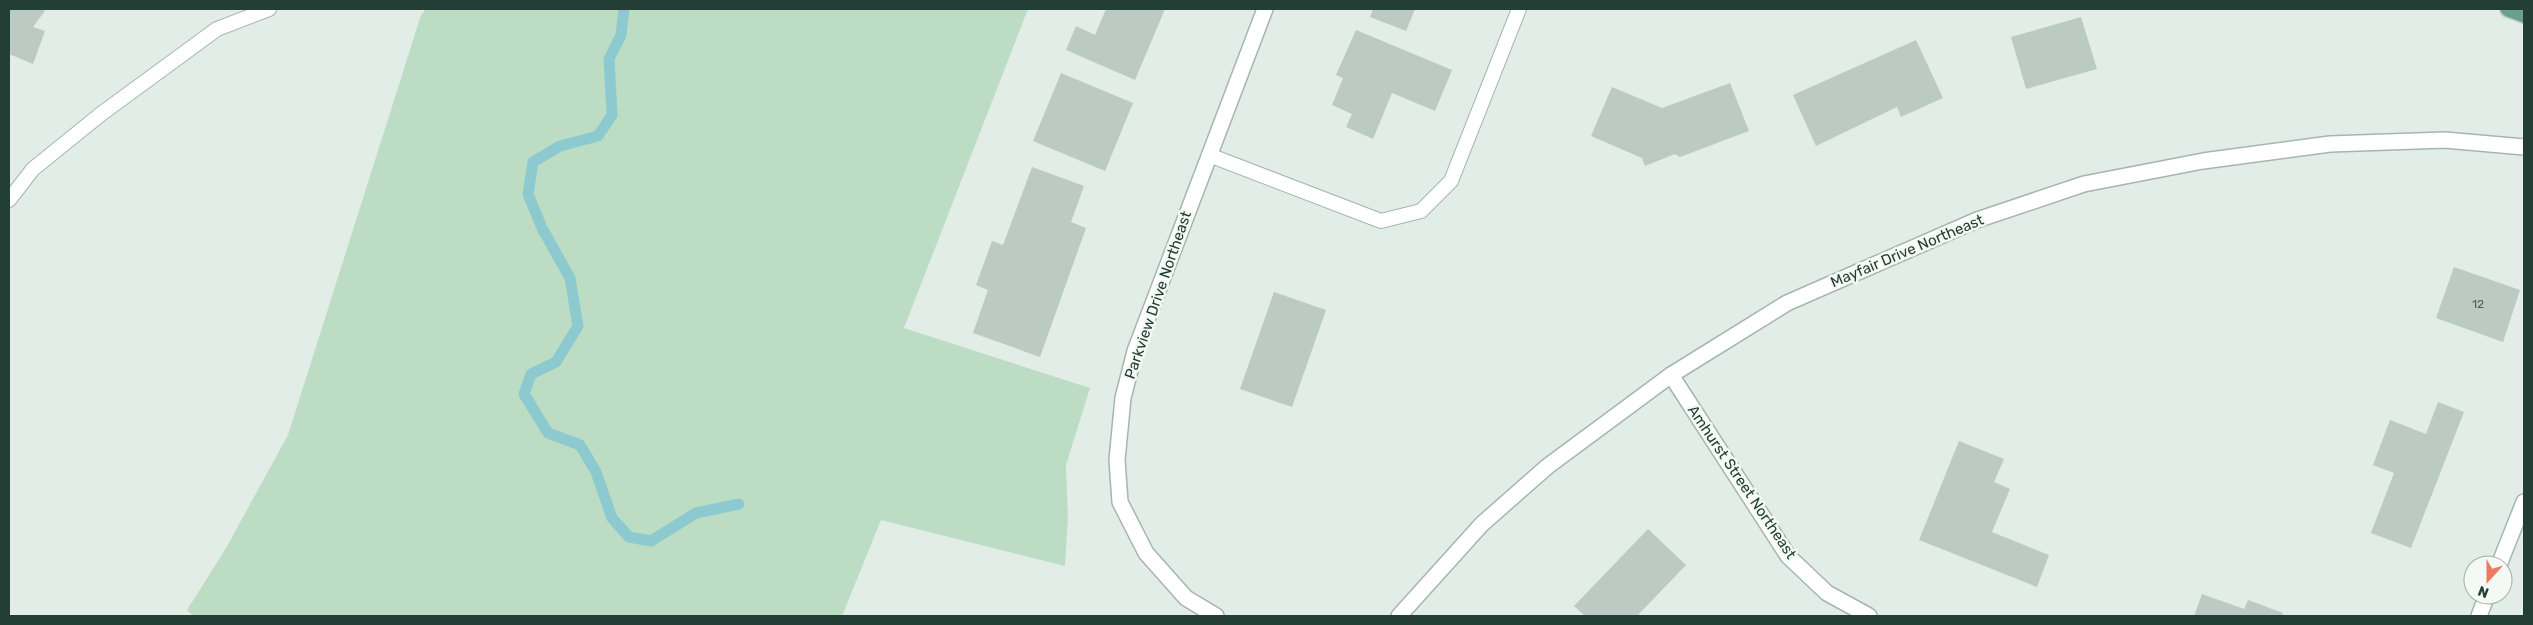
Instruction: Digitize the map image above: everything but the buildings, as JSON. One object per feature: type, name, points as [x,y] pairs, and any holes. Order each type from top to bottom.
[{"type":"main road","points":[[2508,9],[2524,15]]},
{"type":"street","name":"Parkview Drive Northeast","points":[[1216,616],[1186,598],[1146,553],[1120,502],[1117,460],[1123,398],[1135,351],[1265,9]]},
{"type":"street","name":"Mayfair Drive Northeast","points":[[1399,616],[1482,524],[1548,466],[1671,375],[1787,304],[1861,269],[1977,220],[2084,184],[2203,161],[2330,144],[2445,140],[2524,147]]},
{"type":"street","name":"Amhurst Street Northeast","points":[[1671,375],[1788,556],[1828,593],[1869,616]]},
{"type":"street","points":[[2503,555],[2524,502]]},
{"type":"lane","points":[[9,200],[33,169],[100,114],[217,30],[269,9]]},
{"type":"lane","points":[[1209,155],[1381,221],[1421,211],[1451,181],[1519,9]]},
{"type":"green space","points":[[426,9],[1028,9],[904,328],[1090,388],[1066,465],[1068,518],[1065,566],[881,520],[842,616],[193,616],[187,610],[226,548],[288,435],[421,15]]},
{"type":"waterway","points":[[624,9],[621,35],[609,59],[612,115],[598,136],[560,146],[533,162],[528,194],[542,228],[570,278],[578,326],[556,362],[531,374],[524,394],[548,433],[580,445],[596,472],[612,518],[629,537],[651,541],[696,513],[739,504]]}]
